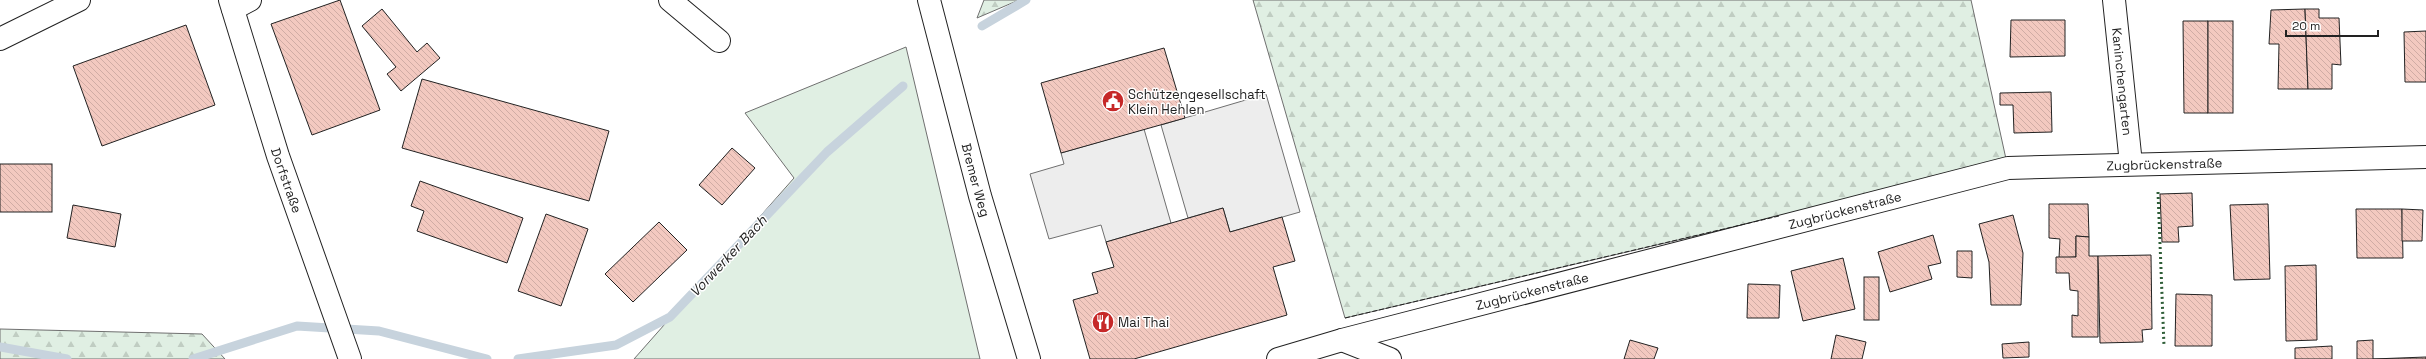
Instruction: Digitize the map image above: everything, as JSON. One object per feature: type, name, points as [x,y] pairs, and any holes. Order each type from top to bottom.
[{"type":"street","points":[[0,39],[79,0]]},
{"type":"street","points":[[670,0],[719,41]]},
{"type":"street","name":"Bremer Weg","points":[[928,0],[980,196],[1029,359]]},
{"type":"street","name":"Kaninchengarten","points":[[2114,0],[2131,164]]},
{"type":"street","name":"Dorfstraße","points":[[237,3],[278,156],[349,358]]},
{"type":"street","name":"Zugbrückenstraße","points":[[1278,359],[1342,340],[2008,168],[2426,157]]},
{"type":"street","points":[[1342,340],[1390,359]]},
{"type":"green space","points":[[984,0],[1019,0],[977,18]]},
{"type":"green space","points":[[1253,0],[1971,0],[2008,168],[1930,181],[1345,318]]},
{"type":"green space","points":[[906,47],[980,359],[634,359],[794,178],[745,113]]},
{"type":"green space","points":[[0,329],[202,334],[225,359],[0,359]]},
{"type":"shaded area","points":[[1266,94],[1300,212],[1230,232],[1223,208],[1188,218],[1161,125]]},
{"type":"shaded area","points":[[1144,129],[1171,223],[1106,242],[1101,225],[1049,239],[1030,174],[1064,164],[1061,153]]},
{"type":"building","points":[[340,0],[380,110],[312,135],[271,24]]},
{"type":"building","points":[[382,9],[417,52],[427,43],[440,58],[401,91],[387,74],[396,67],[362,26]]},
{"type":"building","points":[[2305,9],[2308,89],[2278,89],[2279,44],[2269,44],[2271,10]]},
{"type":"building","points":[[2305,9],[2319,9],[2319,18],[2339,18],[2341,65],[2332,64],[2332,89],[2308,89]]},
{"type":"building","points":[[2011,20],[2065,20],[2065,56],[2010,57]]},
{"type":"building","points":[[2183,21],[2208,21],[2208,113],[2184,113]]},
{"type":"building","points":[[2208,21],[2233,21],[2233,113],[2208,113]]},
{"type":"building","points":[[186,25],[215,105],[102,146],[73,66]]},
{"type":"building","points":[[2426,31],[2426,82],[2405,82],[2404,32]]},
{"type":"building","name":"Schützengesellschaft Klein Hehlen","points":[[1164,48],[1185,118],[1061,153],[1041,83]]},
{"type":"building","points":[[422,79],[609,131],[589,201],[402,148]]},
{"type":"building","points":[[2051,92],[2052,132],[2014,133],[2013,105],[2000,105],[2000,93]]},
{"type":"building","points":[[732,148],[755,168],[722,205],[699,185]]},
{"type":"building","points":[[0,164],[52,164],[52,212],[0,212]]},
{"type":"building","points":[[420,181],[523,218],[507,263],[417,231],[424,211],[411,206]]},
{"type":"building","points":[[2192,193],[2193,226],[2178,227],[2179,242],[2162,242],[2160,194]]},
{"type":"building","points":[[2049,204],[2088,204],[2089,237],[2076,236],[2076,257],[2059,258],[2060,239],[2049,238]]},
{"type":"building","points":[[2268,204],[2270,279],[2234,280],[2230,205]]},
{"type":"building","points":[[73,205],[121,214],[115,247],[67,238]]},
{"type":"building","points":[[1223,208],[1230,232],[1282,217],[1295,261],[1273,267],[1287,315],[1134,359],[1090,359],[1073,300],[1098,293],[1092,273],[1114,267],[1106,242]]},
{"type":"building","points":[[2356,209],[2402,209],[2403,258],[2357,258]]},
{"type":"building","points":[[2402,209],[2423,210],[2422,241],[2402,241]]},
{"type":"building","points":[[546,214],[588,229],[561,306],[518,291]]},
{"type":"building","points":[[2013,215],[2023,253],[2021,305],[1991,305],[1989,262],[1979,224]]},
{"type":"building","points":[[659,222],[687,250],[633,302],[605,274]]},
{"type":"building","points":[[1933,235],[1941,263],[1928,266],[1932,279],[1890,292],[1878,252]]},
{"type":"building","points":[[2076,236],[2089,237],[2089,256],[2098,256],[2098,337],[2072,337],[2072,315],[2078,316],[2078,291],[2070,290],[2069,273],[2056,273],[2056,257],[2076,257]]},
{"type":"building","points":[[1957,251],[1972,251],[1972,278],[1957,277]]},
{"type":"building","points":[[2151,255],[2152,329],[2142,330],[2143,342],[2100,343],[2098,256]]},
{"type":"building","points":[[1843,258],[1855,309],[1803,321],[1791,271]]},
{"type":"building","points":[[2316,265],[2317,340],[2286,341],[2285,266]]},
{"type":"building","points":[[1864,277],[1879,277],[1879,320],[1864,320]]},
{"type":"building","points":[[1748,284],[1780,285],[1779,318],[1747,318]]},
{"type":"building","points":[[2176,294],[2212,295],[2212,346],[2175,346]]},
{"type":"building","points":[[1836,335],[1866,342],[1862,359],[1831,359]]},
{"type":"building","points":[[1630,340],[1658,348],[1654,359],[1624,359]]},
{"type":"building","points":[[2373,340],[2373,359],[2357,359],[2357,341]]},
{"type":"building","points":[[2029,342],[2029,357],[2003,358],[2002,344]]},
{"type":"building","points":[[2332,346],[2332,359],[2295,359],[2295,348]]},
{"type":"building","points":[[2426,357],[2426,359],[2373,359]]},
{"type":"waterway","name":"Vorwerker Bach","points":[[982,26],[1026,0]]},
{"type":"waterway","name":"Vorwerker Bach","points":[[518,359],[616,345],[670,317],[827,152],[903,86]]},
{"type":"waterway","name":"Vorwerker Bach","points":[[193,359],[297,326],[379,331],[487,359]]},
{"type":"waterway","name":"Vorwerker Bach","points":[[0,347],[67,359]]},
{"type":"hedge","points":[[2158,192],[2164,346]]},
{"type":"fence","points":[[1345,318],[1779,216]]},
{"type":"place","name":"Schützengesellschaft Klein Hehlen","points":[[1113,101]]},
{"type":"place","name":"Mai Thai","points":[[1103,322]]}]
